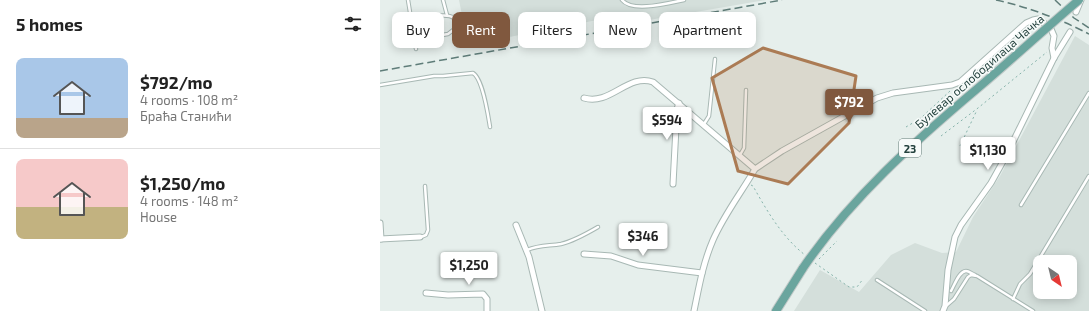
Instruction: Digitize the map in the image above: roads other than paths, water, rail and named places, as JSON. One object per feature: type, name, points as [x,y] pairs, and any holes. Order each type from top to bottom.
[{"type":"main road","name":"Булевар ослободилаца Чачка","points":[[776,311],[803,268],[826,236],[867,189],[897,159],[1080,0]]},
{"type":"street","points":[[1076,12],[1080,0]]},
{"type":"street","points":[[694,311],[702,273],[713,240],[722,220],[755,170],[782,151],[877,98],[893,93],[952,85],[960,82],[1026,23],[1032,20],[1038,19],[1050,29],[1054,36],[1052,48],[1054,58]]},
{"type":"street","points":[[944,309],[948,270],[955,237],[961,225],[990,183],[1006,156],[1054,58],[1070,32]]},
{"type":"street","points":[[584,98],[592,100],[603,98],[630,84],[645,80],[656,84],[755,170]]},
{"type":"street","points":[[672,184],[677,109],[679,103]]},
{"type":"street","points":[[380,223],[381,239],[420,237]]},
{"type":"street","points":[[516,225],[526,250],[536,283],[542,311]]},
{"type":"street","points":[[584,254],[612,256],[638,264],[702,273]]},
{"type":"street","points":[[426,293],[448,295],[483,294],[486,297],[487,311]]},
{"type":"lane","points":[[408,0],[410,12]]},
{"type":"lane","points":[[443,0],[447,16]]},
{"type":"lane","points":[[622,0],[629,5],[651,6],[684,0]]},
{"type":"lane","points":[[444,16],[455,19],[457,23],[457,27],[454,30],[444,35]]},
{"type":"lane","points":[[704,125],[709,116],[715,59]]},
{"type":"lane","points":[[380,85],[434,76],[472,72],[477,77],[486,104],[490,128]]},
{"type":"lane","points":[[740,156],[744,148],[746,90]]},
{"type":"lane","points":[[1021,205],[1089,93]]},
{"type":"lane","points":[[1013,299],[1020,284],[1030,274],[1089,176]]},
{"type":"lane","points":[[420,237],[426,235],[428,230],[425,186]]},
{"type":"lane","points":[[526,250],[542,245],[561,244],[577,238],[598,227]]},
{"type":"lane","points":[[951,291],[960,274],[967,271],[1033,311]]},
{"type":"lane","points":[[944,309],[954,299],[968,277],[970,275],[977,276]]},
{"type":"lane","points":[[877,280],[925,311]]},
{"type":"railway","points":[[380,71],[782,0]]},
{"type":"railway","points":[[996,0],[1044,14],[1089,34]]},
{"type":"railway","points":[[1055,0],[1074,18],[1089,28]]}]
